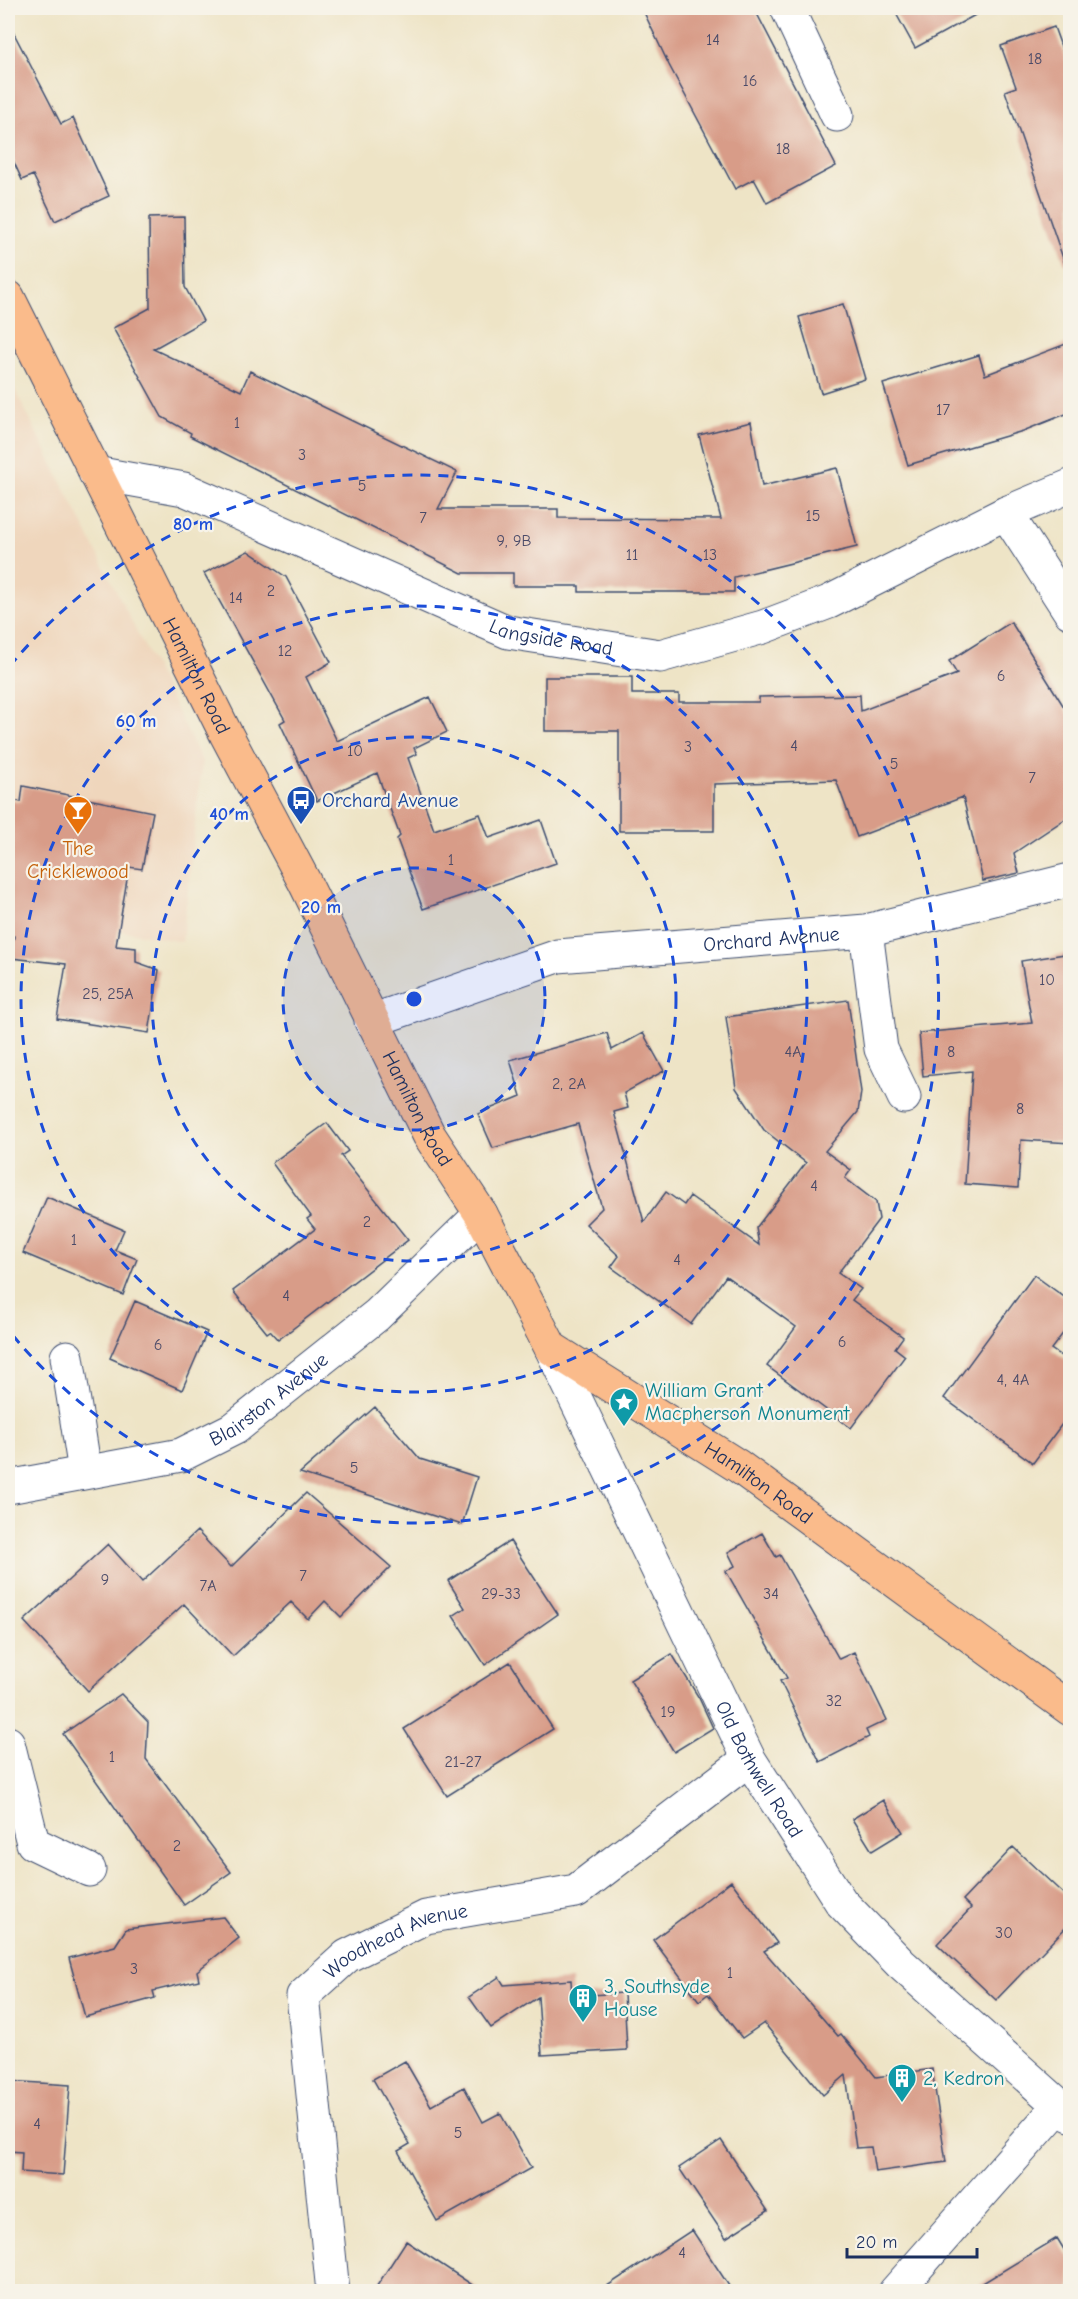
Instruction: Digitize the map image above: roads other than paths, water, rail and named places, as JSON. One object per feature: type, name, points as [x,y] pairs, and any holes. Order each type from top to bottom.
[{"type":"main road","name":"Hamilton Road","points":[[8,301],[226,734],[304,881],[429,1135],[481,1214],[552,1348],[738,1466],[1071,1709]]},
{"type":"street","points":[[787,8],[837,115]]},
{"type":"street","name":"Langside Road","points":[[95,473],[184,489],[508,632],[660,656],[763,627],[829,602],[1006,513],[1071,486]]},
{"type":"street","points":[[1006,513],[1071,612]]},
{"type":"street","name":"Orchard Avenue","points":[[371,1021],[558,956],[866,931],[1071,880]]},
{"type":"street","points":[[866,931],[881,1049],[904,1097]]},
{"type":"street","name":"Blairston Avenue","points":[[8,1487],[181,1455],[235,1428],[377,1315],[481,1214]]},
{"type":"street","name":"Old Bothwell Road","points":[[552,1348],[749,1760],[841,1902],[908,1971],[1065,2111]]},
{"type":"street","points":[[66,1357],[85,1472]]},
{"type":"street","points":[[10,1760],[33,1843],[89,1869]]},
{"type":"street","name":"Woodhead Avenue","points":[[333,2292],[303,1996],[347,1956],[426,1917],[576,1891],[749,1760]]},
{"type":"street","points":[[895,2292],[1065,2111]]},
{"type":"place","name":"Orchard Avenue","points":[[301,826]]},
{"type":"place","name":"The Cricklewood","points":[[78,836]]},
{"type":"place","name":"William Grant Macpherson Monument","points":[[624,1428]]},
{"type":"place","name":"3, Southsyde House","points":[[583,2024]]},
{"type":"place","name":"2, Kedron","points":[[902,2104]]}]
